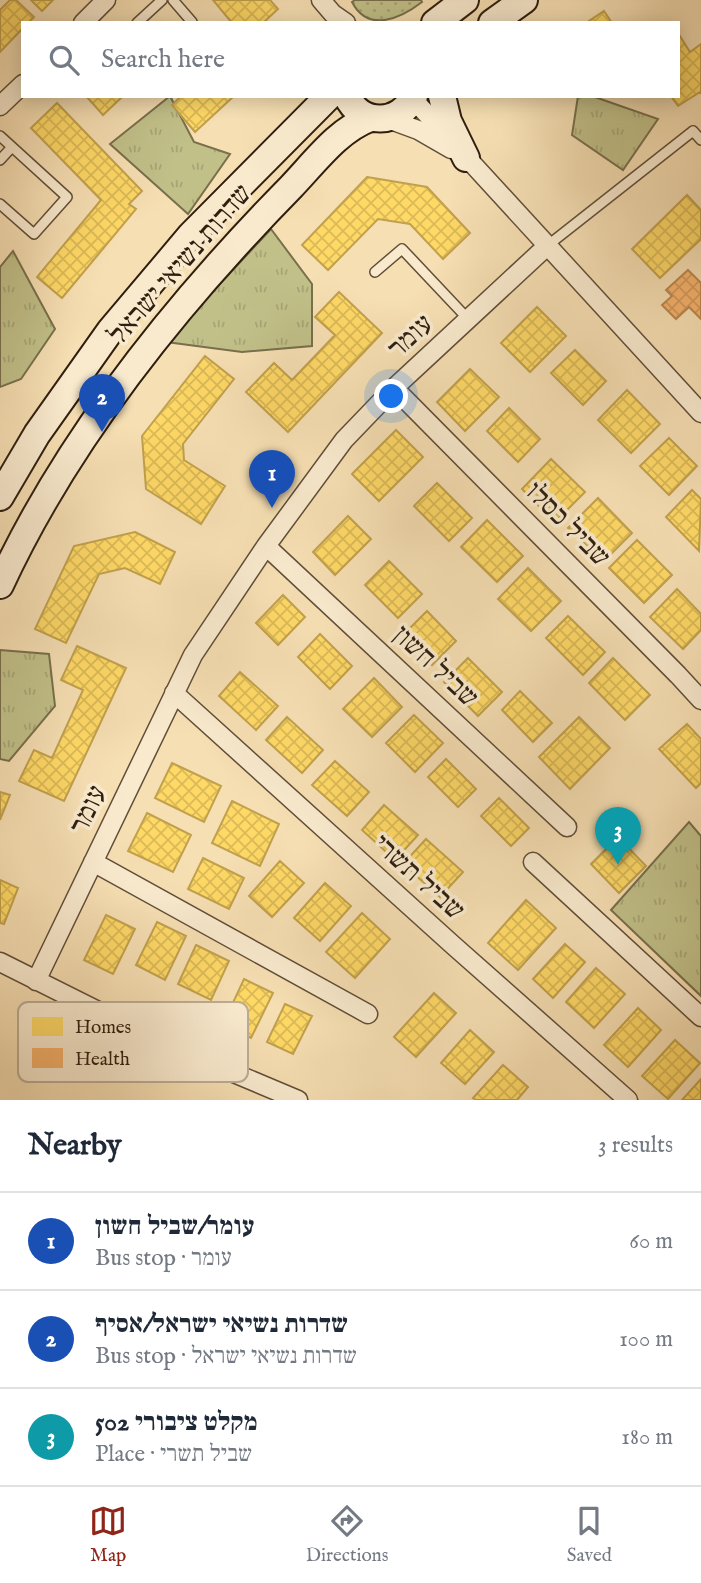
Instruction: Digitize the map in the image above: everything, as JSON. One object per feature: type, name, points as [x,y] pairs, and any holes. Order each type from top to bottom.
[{"type":"street","points":[[85,21],[106,0]]},
{"type":"street","points":[[438,21],[465,0]]},
{"type":"street","points":[[495,21],[524,0]]},
{"type":"street","points":[[0,106],[21,86]]},
{"type":"street","name":"שדרות נשיאי ישראל","points":[[0,497],[37,434],[110,331],[191,235],[327,98]]},
{"type":"street","points":[[348,98],[357,111],[418,130],[466,158]]},
{"type":"street","name":"שדרות נשיאי ישראל","points":[[0,585],[22,538],[66,464],[121,384],[199,288],[267,211],[347,129],[401,113],[413,98]]},
{"type":"street","points":[[415,98],[466,158],[701,413]]},
{"type":"street","points":[[442,98],[448,121],[466,158]]},
{"type":"street","name":"עומר","points":[[36,981],[193,655],[266,546],[345,440],[394,388],[547,246]]},
{"type":"street","name":"שביל כסלו","points":[[394,388],[701,700]]},
{"type":"street","name":"שביל חשון","points":[[266,546],[567,827]]},
{"type":"street","name":"שביל תשרי","points":[[174,693],[628,1100]]},
{"type":"street","name":"עומר","points":[[93,862],[368,1014]]},
{"type":"street","points":[[533,862],[701,1017]]},
{"type":"street","points":[[0,962],[79,1002]]},
{"type":"street","points":[[248,1079],[298,1100]]},
{"type":"lane","points":[[139,21],[162,0]]},
{"type":"lane","points":[[173,0],[191,21]]},
{"type":"lane","name":"עומר","points":[[547,246],[692,131],[701,140]]},
{"type":"lane","points":[[0,136],[67,197],[34,234],[0,204]]},
{"type":"lane","points":[[0,160],[12,147]]},
{"type":"lane","points":[[375,272],[402,249],[468,319]]},
{"type":"green space","points":[[352,2],[422,2],[394,18],[375,20],[359,12]]},
{"type":"green space","points":[[168,98],[171,98],[194,142],[230,154],[188,214],[110,144]]},
{"type":"green space","points":[[578,98],[598,98],[658,119],[623,170],[572,135]]},
{"type":"green space","points":[[271,229],[312,284],[312,346],[242,352],[166,342]]},
{"type":"green space","points":[[13,251],[55,329],[21,379],[0,387],[0,267]]},
{"type":"green space","points":[[0,650],[49,654],[55,706],[9,761],[0,759]]},
{"type":"green space","points":[[689,822],[701,836],[701,996],[611,910]]},
{"type":"building: Homes","points":[[10,0],[16,0],[34,17],[30,21],[21,21],[21,30],[0,52],[0,10]]},
{"type":"building: Homes","points":[[31,0],[53,0],[42,11]]},
{"type":"building: Homes","points":[[213,0],[270,0],[278,9],[265,21],[230,21]]},
{"type":"building: Homes","points":[[604,11],[611,21],[589,21]]},
{"type":"building: Homes","points":[[680,36],[690,52],[701,44],[701,93],[678,106],[672,98],[680,98]]},
{"type":"building: Homes","points":[[88,98],[121,98],[103,115]]},
{"type":"building: Homes","points":[[179,98],[232,98],[195,132],[172,105]]},
{"type":"building: Homes","points":[[57,103],[142,191],[129,204],[136,209],[62,298],[37,277],[101,200],[31,128]]},
{"type":"building: Homes","points":[[367,177],[427,187],[470,233],[443,259],[410,224],[378,219],[328,270],[302,245]]},
{"type":"building: Homes","points":[[687,195],[701,210],[701,239],[660,278],[632,249]]},
{"type":"building: Homes","points":[[339,292],[382,333],[288,432],[246,392],[274,363],[292,380],[335,335],[315,317]]},
{"type":"building: Homes","points":[[537,307],[566,336],[530,372],[501,343]]},
{"type":"building: Homes","points":[[575,350],[606,381],[583,405],[551,373]]},
{"type":"building: Homes","points":[[205,356],[234,379],[183,444],[184,460],[225,486],[201,524],[146,489],[142,436]]},
{"type":"building: Homes","points":[[470,369],[499,397],[465,431],[437,402]]},
{"type":"building: Homes","points":[[627,390],[660,424],[631,453],[598,420]]},
{"type":"building: Homes","points":[[509,408],[540,439],[518,462],[487,431]]},
{"type":"building: Homes","points":[[396,430],[423,457],[379,501],[352,474]]},
{"type":"building: Homes","points":[[669,438],[697,466],[669,495],[640,466]]},
{"type":"building: Homes","points":[[551,459],[585,492],[555,522],[522,489]]},
{"type":"building: Homes","points":[[437,483],[472,518],[449,541],[414,506]]},
{"type":"building: Homes","points":[[692,490],[701,499],[699,551],[666,517]]},
{"type":"building: Homes","points":[[598,498],[632,533],[603,562],[568,528]]},
{"type":"building: Homes","points":[[348,516],[371,539],[335,575],[313,552]]},
{"type":"building: Homes","points":[[487,520],[523,556],[497,582],[461,547]]},
{"type":"building: Homes","points":[[135,532],[175,552],[160,584],[125,568],[99,574],[66,643],[35,629],[74,546]]},
{"type":"building: Homes","points":[[637,540],[672,575],[644,603],[609,568]]},
{"type":"building: Homes","points":[[389,561],[422,594],[398,618],[365,585]]},
{"type":"building: Homes","points":[[528,568],[561,601],[531,631],[498,599]]},
{"type":"building: Homes","points":[[677,589],[701,614],[701,630],[683,649],[650,617]]},
{"type":"building: Homes","points":[[283,595],[305,617],[278,645],[256,623]]},
{"type":"building: Homes","points":[[427,611],[456,641],[432,665],[402,636]]},
{"type":"building: Homes","points":[[568,616],[605,652],[583,675],[546,638]]},
{"type":"building: Homes","points":[[320,634],[352,666],[330,689],[298,657]]},
{"type":"building: Homes","points":[[77,646],[126,668],[64,801],[19,781],[34,750],[52,758],[83,690],[61,680]]},
{"type":"building: Homes","points":[[468,658],[502,692],[478,716],[444,682]]},
{"type":"building: Homes","points":[[613,658],[650,695],[625,720],[589,683]]},
{"type":"building: Homes","points":[[240,672],[278,706],[256,730],[219,696]]},
{"type":"building: Homes","points":[[374,678],[402,707],[372,737],[343,709]]},
{"type":"building: Homes","points":[[520,691],[552,723],[533,742],[502,710]]},
{"type":"building: Homes","points":[[414,715],[443,743],[415,772],[386,743]]},
{"type":"building: Homes","points":[[287,717],[323,750],[302,773],[266,740]]},
{"type":"building: Homes","points":[[579,717],[610,748],[570,789],[539,757]]},
{"type":"building: Homes","points":[[687,724],[701,739],[701,783],[696,788],[659,749]]},
{"type":"building: Homes","points":[[446,759],[476,789],[458,807],[428,777]]},
{"type":"building: Homes","points":[[335,761],[369,792],[347,816],[312,785]]},
{"type":"building: Homes","points":[[172,763],[221,786],[204,822],[155,798]]},
{"type":"building: Homes","points":[[0,792],[10,795],[0,820]]},
{"type":"building: Homes","points":[[499,798],[529,828],[511,846],[481,816]]},
{"type":"building: Homes","points":[[232,801],[279,824],[260,866],[212,843]]},
{"type":"building: Homes","points":[[384,805],[418,835],[395,860],[362,830]]},
{"type":"building: Homes","points":[[147,813],[191,835],[173,872],[128,851]]},
{"type":"building: Homes","points":[[618,837],[646,866],[619,893],[591,864]]},
{"type":"building: Homes","points":[[426,839],[463,872],[440,897],[403,864]]},
{"type":"building: Homes","points":[[203,858],[244,878],[229,909],[188,889]]},
{"type":"building: Homes","points":[[280,861],[304,883],[272,917],[249,896]]},
{"type":"building: Homes","points":[[0,880],[18,888],[4,924],[0,923]]},
{"type":"building: Homes","points":[[325,883],[351,906],[320,941],[294,918]]},
{"type":"building: Homes","points":[[526,900],[556,928],[518,970],[488,943]]},
{"type":"building: Homes","points":[[362,913],[390,939],[355,978],[326,952]]},
{"type":"building: Homes","points":[[106,915],[135,929],[113,974],[84,960]]},
{"type":"building: Homes","points":[[157,922],[186,936],[165,980],[136,965]]},
{"type":"building: Homes","points":[[565,944],[585,962],[553,998],[533,979]]},
{"type":"building: Homes","points":[[196,945],[229,961],[211,1000],[178,984]]},
{"type":"building: Homes","points":[[596,968],[625,994],[594,1028],[566,1002]]},
{"type":"building: Homes","points":[[244,979],[273,993],[251,1038],[248,1036],[248,1002],[233,1002]]},
{"type":"building: Homes","points":[[434,993],[456,1013],[416,1057],[394,1037]]},
{"type":"building: Homes","points":[[285,1004],[312,1016],[293,1054],[267,1042]]},
{"type":"building: Homes","points":[[638,1008],[661,1030],[628,1067],[604,1045]]},
{"type":"building: Homes","points":[[470,1030],[494,1052],[465,1084],[441,1063]]},
{"type":"building: Homes","points":[[675,1040],[700,1063],[668,1099],[642,1076]]},
{"type":"building: Homes","points":[[503,1065],[528,1087],[517,1100],[473,1098]]},
{"type":"building: Homes","points":[[701,1079],[701,1100],[682,1100]]},
{"type":"building: Health","points":[[688,270],[701,283],[701,319],[689,307],[676,319],[662,305],[672,296],[666,290]]},
{"type":"place","name":"שדרות נשיאי ישראל/אסיף","points":[[102,432]]},
{"type":"place","name":"עומר/שביל חשון","points":[[272,508]]},
{"type":"place","name":"מקלט ציבורי 502","points":[[618,865]]}]
